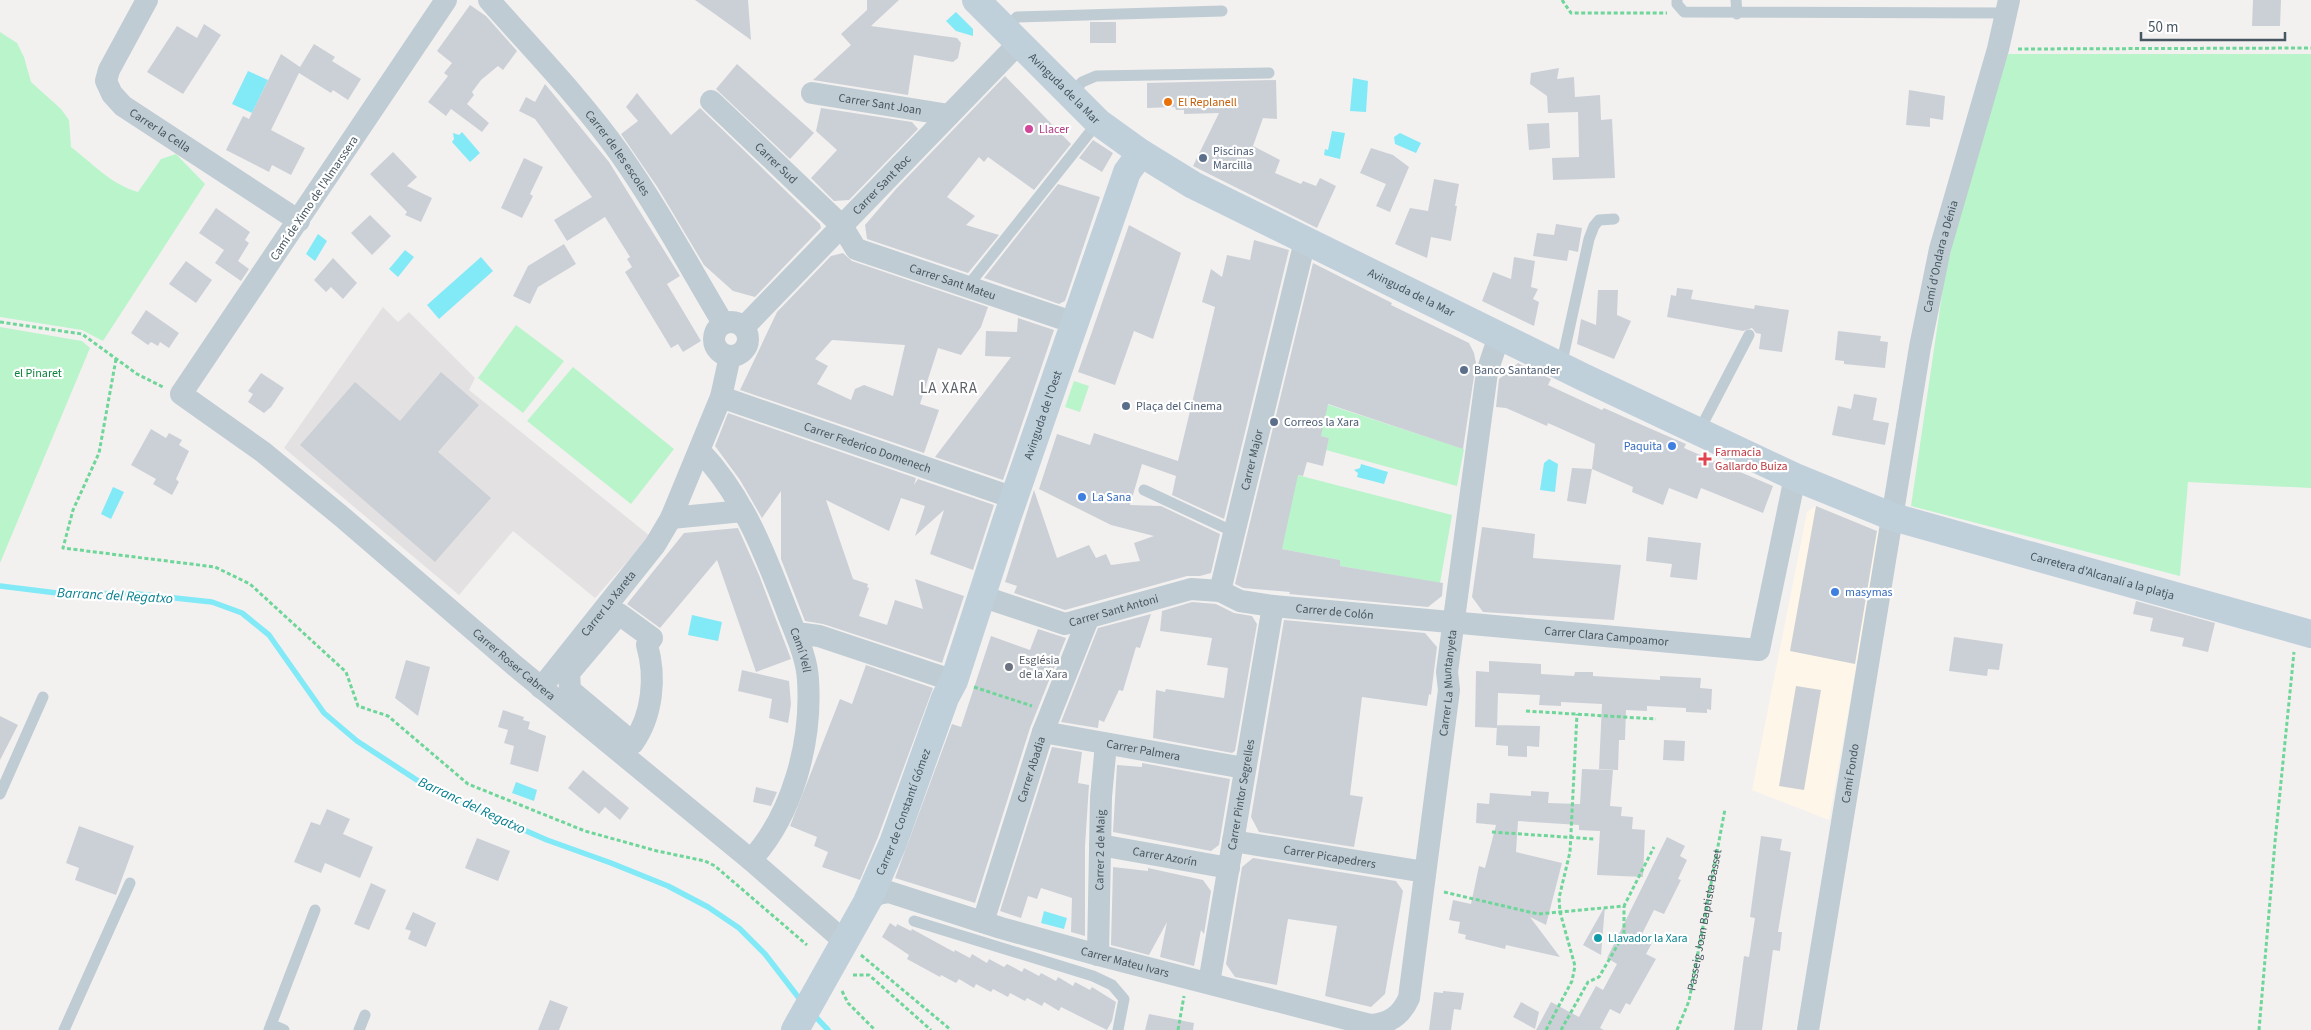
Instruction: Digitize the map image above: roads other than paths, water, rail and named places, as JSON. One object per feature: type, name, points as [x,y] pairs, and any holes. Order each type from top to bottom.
[{"type":"main road","name":"Avinguda de la Mar","points":[[976,0],[1098,122],[1141,154],[1193,185],[1499,336],[1795,477],[1893,517]]},
{"type":"main road","name":"Avinguda de l'Oest","points":[[954,681],[1014,498],[1127,172],[1141,154]]},
{"type":"main road","name":"Carretera d'Alcanalí a la platja","points":[[1893,517],[2304,632]]},
{"type":"main road","name":"Carrer de Constantí Gómez","points":[[796,1030],[839,979],[866,902],[902,820],[944,698],[954,681]]},
{"type":"main road","points":[[884,864],[888,883],[895,894]]},
{"type":"street","name":"Carrer la Cella","points":[[147,0],[109,70],[106,81],[112,94],[123,106],[160,132],[299,221]]},
{"type":"street","name":"Camí de Ximo de l'Almarssera","points":[[181,394],[446,0]]},
{"type":"street","name":"Carrer de les escoles","points":[[489,0],[585,109],[619,153],[733,325]]},
{"type":"street","name":"Camí d’Ondara a Dénia","points":[[1893,517],[1920,347],[1940,249],[1998,49],[2008,6]]},
{"type":"street","name":"Carrer Sant Roc","points":[[733,325],[842,226],[949,115],[1011,37]]},
{"type":"street","name":"Carrer Sant Joan","points":[[812,93],[949,115]]},
{"type":"street","name":"Carrer Sud","points":[[710,101],[842,226]]},
{"type":"street","name":"Carrer Sant Mateu","points":[[842,226],[856,248],[1075,323]]},
{"type":"street","name":"Carrer Major","points":[[1220,591],[1305,240]]},
{"type":"street","name":"Carrer La Xareta","points":[[541,688],[655,545],[671,518],[721,397],[730,356],[719,352],[713,342],[715,331],[733,325]]},
{"type":"street","name":"Carrer La Muntanyeta","points":[[1388,1022],[1400,1013],[1409,998],[1449,690],[1447,672],[1453,623],[1487,372],[1499,336]]},
{"type":"street","name":"Carrer Roser Cabrera","points":[[181,394],[271,458],[541,688],[750,860],[849,950]]},
{"type":"street","name":"Carrer Federico Domenech","points":[[721,397],[1014,498]]},
{"type":"street","name":"Camí Vell","points":[[700,451],[719,472],[743,511],[764,551],[805,661],[808,686],[806,730],[787,802],[773,833],[750,860]]},
{"type":"street","name":"Carrer Clara Campoamor","points":[[1453,623],[1758,650],[1795,477]]},
{"type":"street","points":[[671,518],[743,511]]},
{"type":"street","name":"Camí Fondo","points":[[1808,1030],[1893,517]]},
{"type":"street","name":"Carrer Sant Antoni","points":[[981,596],[1065,624],[1088,619],[1184,590],[1220,591]]},
{"type":"street","name":"Carrer de Colón","points":[[1220,591],[1240,601],[1273,606],[1453,623]]},
{"type":"street","name":"Carrer Pintor Segrelles","points":[[1209,983],[1273,606]]},
{"type":"street","points":[[619,614],[652,638],[647,645],[652,663],[652,690],[645,717],[633,743],[570,690],[568,672],[619,614]]},
{"type":"street","name":"Carrer Abadia","points":[[983,922],[1047,722],[1088,619]]},
{"type":"street","points":[[804,634],[819,636],[954,681]]},
{"type":"street","name":"Carrer Palmera","points":[[1047,722],[1106,744],[1244,768]]},
{"type":"street","name":"Carrer 2 de Maig","points":[[1096,965],[1101,796],[1106,744]]},
{"type":"street","name":"Carrer Picapedrers","points":[[1233,841],[1424,880]]},
{"type":"street","name":"Carrer Azorín","points":[[1100,845],[1229,868]]},
{"type":"street","name":"Carrer Mateu Ivars","points":[[866,902],[878,894],[895,894],[940,919],[983,922],[1096,965],[1188,978],[1370,1025],[1388,1022]]},
{"type":"lane","points":[[1677,0],[1677,4],[1684,12],[1737,14],[2008,6]]},
{"type":"lane","points":[[1736,0],[1737,14]]},
{"type":"lane","points":[[1011,37],[1017,17],[1222,11]]},
{"type":"lane","points":[[1071,95],[1082,82],[1096,76],[1269,73]]},
{"type":"lane","points":[[967,287],[1098,122]]},
{"type":"lane","points":[[1561,366],[1589,239],[1594,226],[1599,220],[1614,219]]},
{"type":"lane","points":[[1699,431],[1749,335]]},
{"type":"lane","points":[[1144,490],[1234,532]]},
{"type":"lane","points":[[0,794],[43,697]]},
{"type":"lane","points":[[64,1030],[130,883]]},
{"type":"lane","points":[[284,1030],[270,1027],[315,910]]},
{"type":"lane","points":[[914,921],[940,919],[1096,965],[1124,999],[1118,1030]]},
{"type":"lane","points":[[359,1030],[365,1015]]},
{"type":"water","points":[[956,12],[973,29],[973,36],[956,31],[946,21]]},
{"type":"water","points":[[248,71],[268,80],[252,113],[232,104]]},
{"type":"water","points":[[1353,78],[1368,81],[1366,112],[1350,111]]},
{"type":"water","points":[[1332,131],[1345,133],[1340,159],[1324,155],[1325,149],[1328,150]]},
{"type":"water","points":[[462,132],[480,153],[470,162],[452,142],[454,139],[453,133],[459,135]]},
{"type":"water","points":[[1400,133],[1421,143],[1416,153],[1395,144],[1394,137]]},
{"type":"water","points":[[318,234],[327,241],[315,261],[306,254]]},
{"type":"water","points":[[405,250],[414,257],[398,277],[389,269]]},
{"type":"water","points":[[481,257],[493,271],[439,319],[427,305]]},
{"type":"water","points":[[1549,459],[1558,464],[1555,492],[1540,490],[1544,463]]},
{"type":"water","points":[[1361,464],[1388,472],[1384,484],[1357,477],[1358,473],[1354,470],[1360,468]]},
{"type":"water","points":[[113,487],[124,492],[111,519],[101,514]]},
{"type":"water","points":[[692,615],[722,622],[718,641],[688,635]]},
{"type":"water","points":[[516,782],[537,790],[534,801],[512,793]]},
{"type":"water","points":[[1044,911],[1067,918],[1064,929],[1041,923]]},
{"type":"waterway","name":"Barranc del Regatxo","points":[[0,586],[57,593],[138,594],[212,602],[242,613],[269,635],[324,713],[357,741],[432,790],[547,840],[668,886],[708,907],[739,928],[765,954],[802,1002]]},
{"type":"waterway","name":"Barranc del Regatxo","points":[[813,1014],[828,1030]]},
{"type":"place","name":"El Replanell","points":[[1168,102]]},
{"type":"place","name":"Llacer","points":[[1029,129]]},
{"type":"place","name":"Piscinas Marcilla","points":[[1203,158]]},
{"type":"place","name":"Banco Santander","points":[[1464,370]]},
{"type":"place","name":"Plaça del Cinema","points":[[1126,406]]},
{"type":"place","name":"Correos la Xara","points":[[1274,422]]},
{"type":"place","name":"Paquita","points":[[1672,446]]},
{"type":"place","name":"Farmacia Gallardo Buiza","points":[[1705,459]]},
{"type":"place","name":"La Sana","points":[[1082,497]]},
{"type":"place","name":"masymas","points":[[1835,592]]},
{"type":"place","name":"Església de la Xara","points":[[1009,667]]},
{"type":"place","name":"Llavador la Xara","points":[[1598,938]]},
{"type":"district","name":"LA XARA","points":[[949,388]]},
{"type":"park label","name":"el Pinaret","points":[[38,373]]}]
